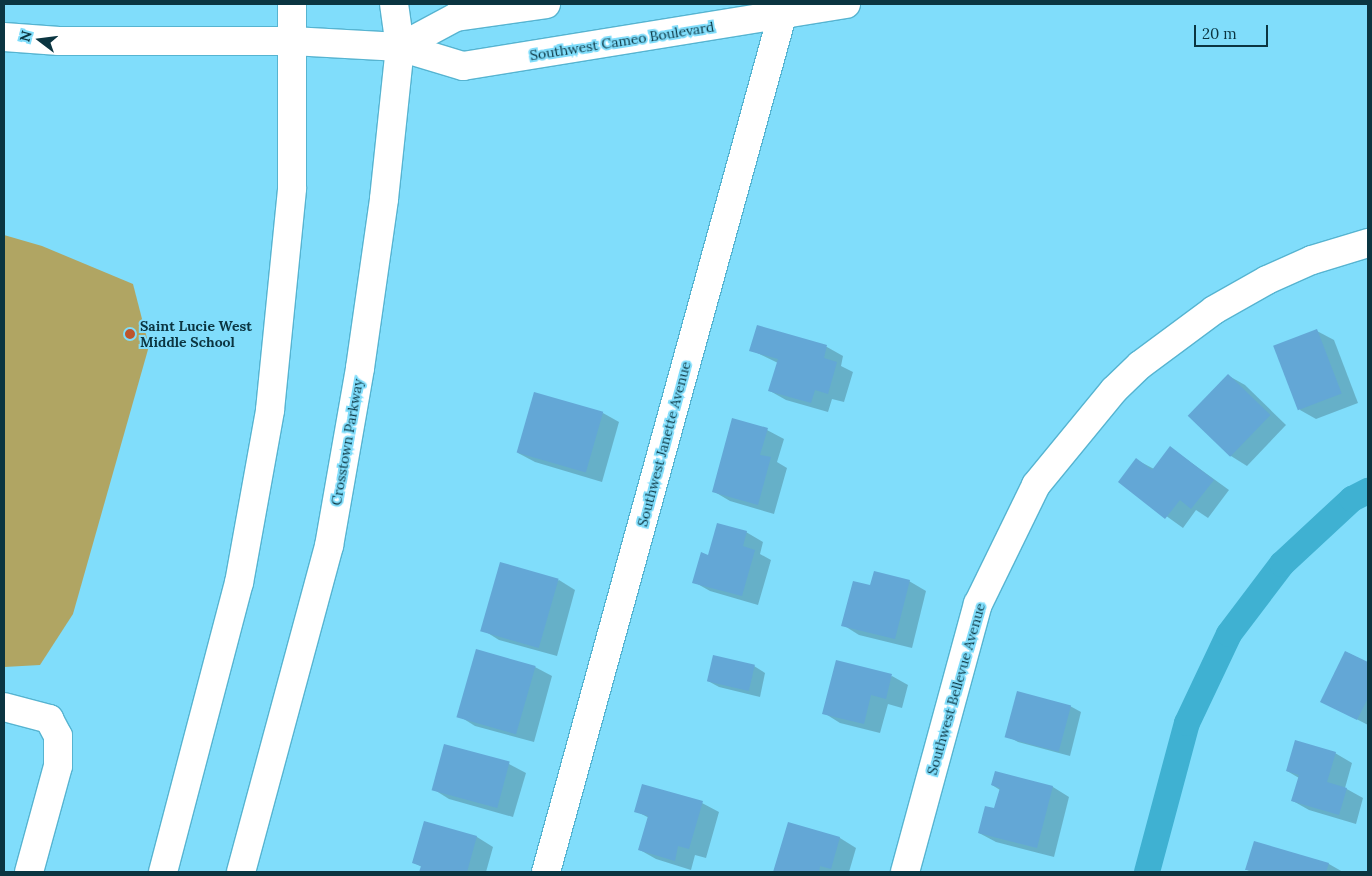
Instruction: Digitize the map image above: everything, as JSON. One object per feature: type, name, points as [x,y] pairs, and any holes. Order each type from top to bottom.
[{"type":"street","points":[[163,872],[239,583],[270,410],[292,188],[292,4]]},
{"type":"street","name":"Crosstown Parkway","points":[[241,872],[329,546],[360,368],[384,198],[400,47],[394,4]]},
{"type":"street","points":[[400,47],[456,17],[546,4]]},
{"type":"street","name":"Southwest Cameo Boulevard","points":[[4,37],[59,41],[292,41],[400,47],[464,66],[782,16],[846,4]]},
{"type":"street","name":"Southwest Janette Avenue","points":[[546,872],[782,16]]},
{"type":"street","name":"Southwest Bellevue Avenue","points":[[905,872],[978,604],[1036,484],[1114,390],[1140,365],[1214,310],[1276,276],[1368,243]]},
{"type":"street","points":[[4,707],[49,719],[58,736],[58,766],[29,872]]},
{"type":"shaded area","points":[[4,235],[42,246],[133,284],[149,346],[73,614],[40,665],[4,667]]},
{"type":"building","points":[[757,325],[827,345],[824,358],[837,362],[828,394],[815,390],[811,403],[768,391],[778,359],[749,351]]},
{"type":"building","points":[[1317,329],[1342,393],[1298,410],[1273,346]]},
{"type":"building","points":[[1228,374],[1270,415],[1230,457],[1188,416]]},
{"type":"building","points":[[534,392],[603,412],[586,472],[517,453]]},
{"type":"building","points":[[732,418],[768,428],[760,455],[771,457],[758,505],[712,492]]},
{"type":"building","points":[[1170,446],[1214,480],[1191,509],[1180,500],[1165,519],[1118,482],[1136,458],[1152,470]]},
{"type":"building","points":[[717,523],[747,531],[743,546],[755,550],[742,596],[692,583],[701,552],[708,555]]},
{"type":"building","points":[[500,562],[559,579],[539,648],[480,631]]},
{"type":"building","points":[[874,571],[910,580],[895,639],[841,626],[853,581],[870,585]]},
{"type":"building","points":[[476,649],[536,666],[516,734],[456,717]]},
{"type":"building","points":[[1345,651],[1368,662],[1368,698],[1357,720],[1320,702]]},
{"type":"building","points":[[713,655],[755,665],[749,691],[707,681]]},
{"type":"building","points":[[836,660],[892,674],[886,699],[871,695],[864,724],[822,714]]},
{"type":"building","points":[[1017,691],[1071,705],[1059,752],[1005,737]]},
{"type":"building","points":[[1295,740],[1336,752],[1327,782],[1347,788],[1339,815],[1291,801],[1299,775],[1286,771]]},
{"type":"building","points":[[444,744],[510,762],[497,808],[432,790]]},
{"type":"building","points":[[995,771],[1053,786],[1037,848],[978,833],[985,806],[994,808],[1000,788],[991,785]]},
{"type":"building","points":[[642,784],[703,801],[689,849],[678,846],[675,861],[638,850],[648,816],[634,812]]},
{"type":"building","points":[[424,821],[477,836],[467,872],[419,872],[421,866],[412,863]]},
{"type":"building","points":[[788,822],[840,837],[831,869],[820,866],[819,872],[773,872]]},
{"type":"building","points":[[1254,841],[1329,863],[1326,872],[1245,870]]},
{"type":"waterway","points":[[1147,872],[1187,723],[1229,634],[1282,564],[1352,499],[1368,491]]},
{"type":"place","name":"Saint Lucie West Middle School","points":[[130,334]]}]
